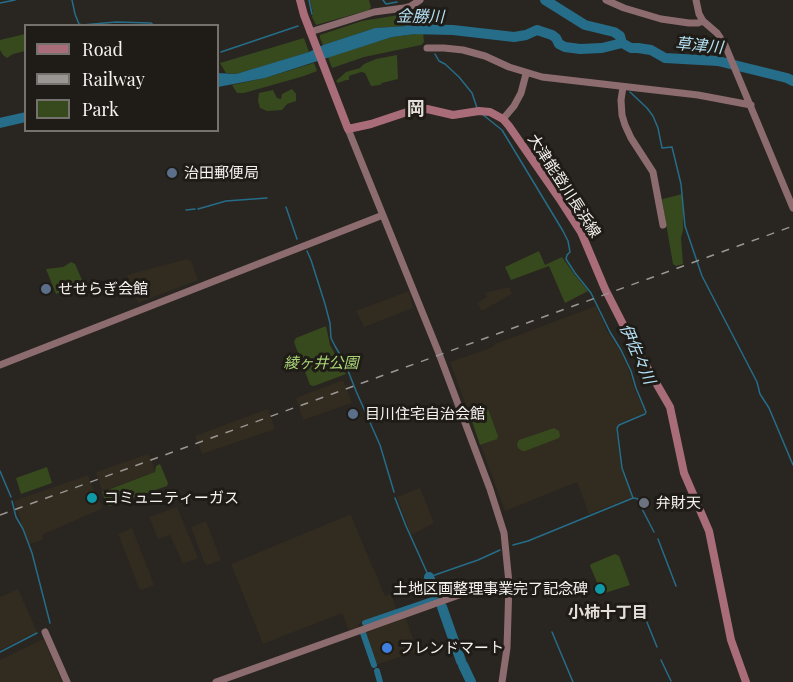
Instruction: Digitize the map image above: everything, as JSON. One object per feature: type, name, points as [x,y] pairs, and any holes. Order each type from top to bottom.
[{"type":"main road","points":[[300,0],[348,129],[419,110],[458,115],[486,111],[503,119]]},
{"type":"main road","name":"大津能登川長浜線","points":[[503,119],[581,232],[630,338],[670,407],[684,473],[709,531],[731,640],[746,682]]},
{"type":"street","points":[[312,36],[374,12],[404,8],[420,0]]},
{"type":"street","points":[[606,0],[662,19],[689,23],[702,21]]},
{"type":"street","points":[[696,0],[702,21],[721,38],[793,208]]},
{"type":"street","points":[[427,48],[463,50],[485,56],[526,74],[542,77],[698,95],[751,105]]},
{"type":"street","points":[[503,119],[514,106],[526,74]]},
{"type":"street","points":[[623,87],[622,106],[625,125],[653,172],[663,225]]},
{"type":"street","points":[[348,129],[431,332],[498,513],[506,545],[509,583],[507,648],[502,682]]},
{"type":"street","points":[[0,365],[383,215]]},
{"type":"street","points":[[216,682],[487,585],[509,583]]},
{"type":"street","points":[[45,632],[67,682]]},
{"type":"shaded area","points":[[187,259],[191,261],[198,280],[138,303],[127,275]]},
{"type":"shaded area","points":[[509,287],[512,294],[482,311],[477,303],[487,297],[485,293]]},
{"type":"shaded area","points":[[409,291],[413,308],[364,327],[356,311]]},
{"type":"shaded area","points":[[596,306],[628,368],[645,411],[618,424],[616,429],[622,470],[632,497],[589,514],[577,482],[505,511],[450,362]]},
{"type":"shaded area","points":[[343,380],[352,403],[303,420],[296,398]]},
{"type":"shaded area","points":[[268,409],[275,429],[202,454],[195,436]]},
{"type":"shaded area","points":[[148,454],[155,472],[102,491],[96,472]]},
{"type":"shaded area","points":[[88,475],[95,494],[87,497],[89,501],[98,498],[101,509],[42,535],[43,539],[29,544],[14,501]]},
{"type":"shaded area","points":[[420,488],[434,523],[411,535],[397,497]]},
{"type":"shaded area","points":[[177,507],[198,558],[183,564],[170,535],[158,539],[149,517]]},
{"type":"shaded area","points":[[351,514],[385,596],[391,594],[397,611],[358,624],[358,627],[349,631],[342,613],[263,644],[231,564]]},
{"type":"shaded area","points":[[206,521],[221,560],[208,565],[205,564],[191,527]]},
{"type":"shaded area","points":[[132,528],[154,585],[142,590],[139,588],[118,534]]},
{"type":"shaded area","points":[[18,589],[37,632],[0,650],[0,597]]},
{"type":"shaded area","points":[[406,618],[417,651],[376,665],[364,633]]},
{"type":"shaded area","points":[[44,640],[62,682],[0,682],[0,660]]},
{"type":"green space","points":[[310,0],[369,0],[371,7],[369,10],[316,25],[312,17]]},
{"type":"green space","points":[[416,10],[420,14],[422,25],[375,28],[323,45],[320,38],[320,35],[362,21]]},
{"type":"green space","points":[[423,33],[424,42],[421,45],[364,57],[332,68],[328,57],[392,37]]},
{"type":"green space","points":[[24,34],[24,51],[7,58],[0,50],[0,40]]},
{"type":"green space","points":[[304,38],[309,52],[236,74],[226,73],[220,63]]},
{"type":"green space","points":[[397,55],[398,79],[371,86],[365,73],[361,72],[349,76],[349,80],[338,83],[336,81],[346,72],[360,68],[364,64]]},
{"type":"green space","points":[[314,63],[317,71],[244,93],[237,93],[232,85],[265,78]]},
{"type":"green space","points":[[292,89],[296,94],[296,101],[287,104],[282,110],[267,111],[260,108],[259,93],[273,90],[277,98],[281,99],[282,94]]},
{"type":"green space","points":[[682,194],[683,264],[676,266],[673,264],[662,200]]},
{"type":"green space","points":[[539,251],[545,265],[562,257],[588,291],[565,303],[549,266],[511,280],[505,267]]},
{"type":"green space","points":[[71,262],[75,264],[82,280],[80,285],[56,294],[46,269],[63,267]]},
{"type":"green space","name":"綾ヶ井公園","points":[[326,326],[330,345],[346,374],[314,386],[310,385],[294,342],[296,338]]},
{"type":"green space","points":[[488,409],[498,436],[497,439],[480,445],[470,415]]},
{"type":"green space","points":[[554,428],[559,431],[559,438],[525,451],[518,448],[519,440]]},
{"type":"green space","points":[[160,464],[168,483],[167,486],[110,506],[107,505],[102,492],[155,472],[156,466]]},
{"type":"green space","points":[[47,467],[52,483],[21,494],[16,478]]},
{"type":"green space","points":[[615,554],[619,556],[630,585],[602,594],[590,566]]},
{"type":"water","points":[[422,25],[423,33],[392,37],[265,78],[219,87],[219,73],[236,74],[309,52],[375,28]]},
{"type":"waterway","points":[[0,3],[15,0]]},
{"type":"waterway","points":[[72,0],[79,24]]},
{"type":"waterway","points":[[309,0],[312,14]]},
{"type":"waterway","name":"伊佐々川","points":[[383,0],[386,4],[397,2]]},
{"type":"waterway","name":"草津川","points":[[545,0],[585,25],[614,32],[620,36],[622,43],[631,48],[651,50],[665,58],[718,61],[793,81]]},
{"type":"waterway","points":[[93,24],[116,22],[152,24]]},
{"type":"waterway","points":[[221,52],[298,26]]},
{"type":"waterway","name":"金勝川","points":[[409,29],[453,30],[514,37],[537,30],[552,35],[559,44],[565,47],[580,49],[602,48],[622,43]]},
{"type":"waterway","name":"伊佐々川","points":[[435,54],[439,61],[459,77],[472,93],[477,108]]},
{"type":"waterway","points":[[630,92],[653,116],[662,148],[672,147],[681,184],[685,226],[702,276],[757,382],[760,394],[769,408],[793,465]]},
{"type":"waterway","name":"伊佐々川","points":[[482,114],[502,130],[563,231],[570,252],[566,259],[591,293],[621,350],[646,412],[617,428],[622,468],[633,498],[513,545]]},
{"type":"waterway","name":"金勝川","points":[[0,123],[24,117]]},
{"type":"waterway","points":[[198,209],[226,201],[267,198]]},
{"type":"waterway","points":[[286,207],[297,239]]},
{"type":"waterway","points":[[186,210],[195,209]]},
{"type":"waterway","points":[[307,251],[325,304],[331,338],[345,363],[380,445],[394,492]]},
{"type":"waterway","points":[[0,471],[11,497]]},
{"type":"waterway","points":[[395,498],[429,577],[500,550]]},
{"type":"waterway","points":[[634,498],[638,499],[654,532]]},
{"type":"waterway","points":[[12,501],[16,517],[32,553],[50,623]]},
{"type":"waterway","points":[[658,539],[676,586]]},
{"type":"waterway","name":"伊佐々川","points":[[429,577],[438,598]]},
{"type":"waterway","name":"伊佐々川","points":[[365,623],[438,598]]},
{"type":"waterway","points":[[640,605],[657,647]]},
{"type":"waterway","name":"伊佐々川","points":[[442,607],[461,661]]},
{"type":"waterway","points":[[552,632],[573,682]]},
{"type":"waterway","points":[[0,652],[37,633]]},
{"type":"waterway","name":"伊佐々川","points":[[363,633],[374,665]]},
{"type":"waterway","points":[[661,660],[671,681]]},
{"type":"waterway","name":"伊佐々川","points":[[463,665],[471,682]]},
{"type":"waterway","name":"伊佐々川","points":[[377,671],[380,682]]},
{"type":"railway","points":[[0,515],[793,226]]},
{"type":"place","name":"治田郵便局","points":[[172,173]]},
{"type":"place","name":"せせらぎ会館","points":[[46,289]]},
{"type":"place","name":"目川住宅自治会館","points":[[353,414]]},
{"type":"place","name":"コミュニティーガス","points":[[92,498]]},
{"type":"place","name":"弁財天","points":[[644,503]]},
{"type":"place","name":"土地区画整理事業完了記念碑","points":[[600,589]]},
{"type":"place","name":"フレンドマート","points":[[387,648]]},
{"type":"district","name":"岡","points":[[416,109]]},
{"type":"district","name":"小柿十丁目","points":[[608,613]]}]
